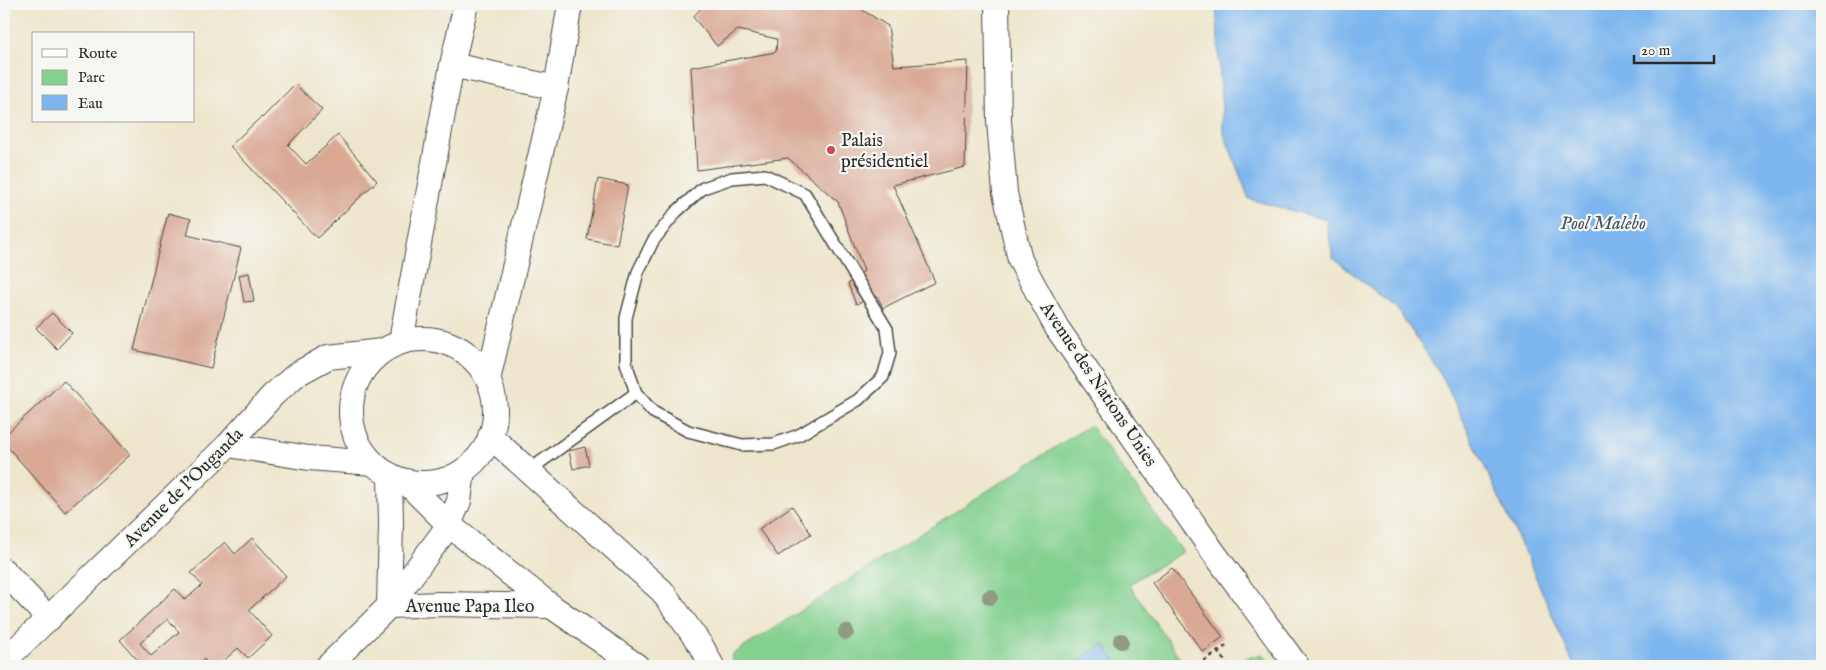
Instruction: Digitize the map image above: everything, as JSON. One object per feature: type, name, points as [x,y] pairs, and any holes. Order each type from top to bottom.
[{"type":"street","points":[[391,346],[466,4]]},
{"type":"street","points":[[488,380],[556,88],[570,4]]},
{"type":"street","name":"Avenue des Nations Unies","points":[[997,4],[999,121],[1005,193],[1020,260],[1057,328],[1214,552],[1297,666]]},
{"type":"street","points":[[452,65],[556,88]]},
{"type":"street","points":[[228,445],[389,473],[421,483],[436,482],[450,478],[463,471],[483,450],[490,436],[494,418],[494,398],[488,380],[479,365],[467,353],[452,344],[435,339],[418,338],[391,346],[365,366],[355,385],[351,406],[352,427],[360,447],[389,473],[449,525],[551,606],[637,666]]},
{"type":"street","name":"Avenue de l’Ouganda","points":[[4,661],[228,445],[273,395],[297,374],[328,357],[391,346]]},
{"type":"street","points":[[490,436],[662,591],[702,647],[712,666]]},
{"type":"street","name":"Avenue Papa Ileo","points":[[328,666],[389,606],[449,525],[459,501],[463,471]]},
{"type":"street","name":"Avenue Papa Ileo","points":[[389,473],[391,524],[389,606]]},
{"type":"street","points":[[4,571],[49,618]]},
{"type":"street","name":"Avenue Papa Ileo","points":[[389,606],[439,604],[551,606]]},
{"type":"lane","points":[[765,175],[805,194],[887,329],[890,353],[883,377],[858,400],[798,435],[774,444],[742,446],[688,431],[653,412],[636,393],[626,363],[626,318],[638,272],[653,241],[676,212],[703,188],[732,178],[765,175]]},
{"type":"lane","points":[[528,471],[636,393]]},
{"type":"path","points":[[1197,666],[1228,645]]},
{"type":"path","points":[[1218,652],[1229,666]]},
{"type":"green space","points":[[1090,425],[1183,552],[1129,584],[1185,666],[734,666],[732,655]]},
{"type":"green space","points":[[1262,654],[1272,666],[1217,666]]},
{"type":"water","name":"Pool Malebo","points":[[1216,4],[1822,4],[1822,666],[1574,666],[1527,557],[1443,378],[1397,309],[1333,258],[1326,220],[1249,199],[1223,131]]},
{"type":"water","points":[[1104,644],[1119,666],[1071,666]]},
{"type":"building","points":[[348,4],[365,4],[363,9]]},
{"type":"building","name":"Palais présidentiel","points":[[705,4],[853,4],[888,26],[894,66],[968,61],[965,167],[893,185],[935,282],[883,308],[877,296],[856,304],[848,284],[864,271],[838,202],[788,158],[697,170],[691,67],[776,52],[777,39],[738,30],[717,46],[693,17]]},
{"type":"building","points":[[295,84],[322,110],[288,145],[306,164],[338,135],[377,181],[317,238],[230,146],[262,118]]},
{"type":"building","points":[[598,179],[628,185],[617,245],[587,239]]},
{"type":"building","points":[[168,213],[191,219],[187,235],[241,248],[211,368],[134,350]]},
{"type":"building","points":[[249,273],[254,301],[244,302],[239,275]]},
{"type":"building","points":[[52,313],[72,333],[57,349],[36,328]]},
{"type":"building","points":[[64,381],[130,455],[65,512],[4,443],[4,436]]},
{"type":"building","points":[[585,447],[589,465],[573,469],[569,451]]},
{"type":"building","points":[[792,506],[811,534],[778,556],[759,529]]},
{"type":"building","points":[[252,538],[286,576],[249,610],[272,636],[248,658],[238,648],[218,666],[210,666],[204,659],[196,666],[143,666],[120,640],[175,589],[185,600],[202,585],[191,573],[225,542],[235,554]],"holes":[[[168,619],[179,632],[151,656],[140,643]]]},
{"type":"building","points":[[1172,568],[1223,637],[1203,652],[1152,583]]},
{"type":"place","name":"Palais présidentiel","points":[[831,150]]}]
